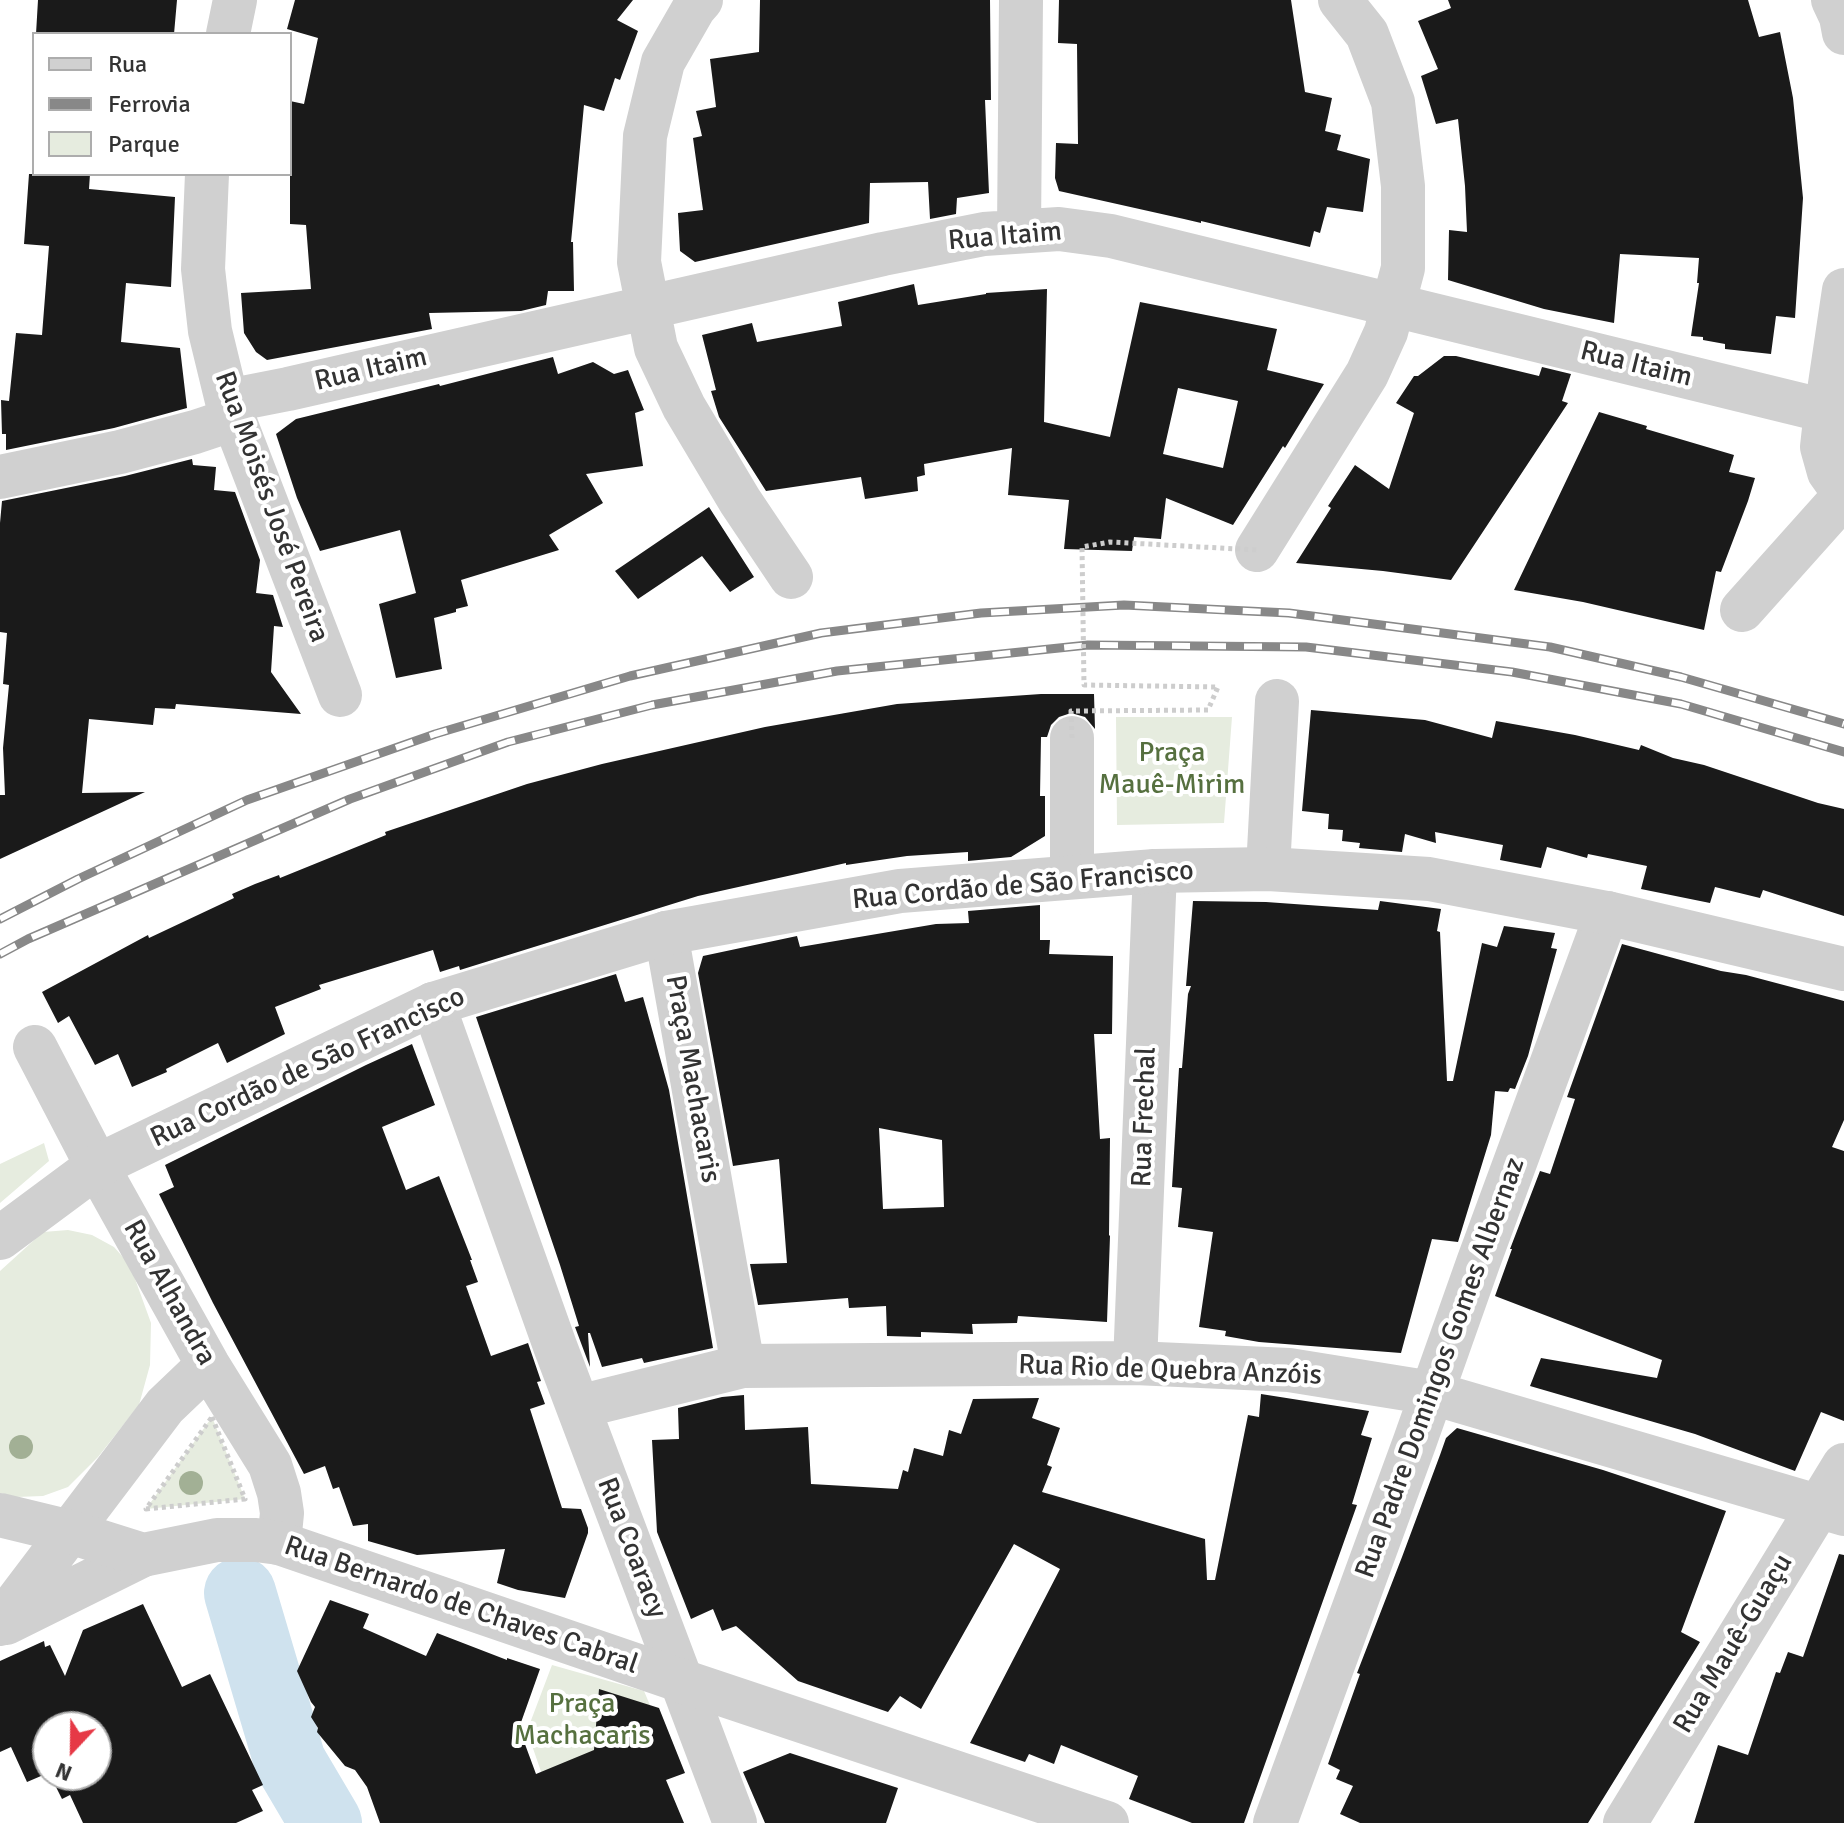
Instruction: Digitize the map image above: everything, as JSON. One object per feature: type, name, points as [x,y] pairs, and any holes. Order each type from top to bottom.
[{"type":"street","points":[[228,32],[235,0]]},
{"type":"street","points":[[701,0],[663,62],[645,136],[639,262],[656,348],[684,407],[740,501],[791,577]]},
{"type":"street","points":[[1019,231],[1021,0]]},
{"type":"street","points":[[1257,550],[1367,374],[1386,332],[1403,268],[1403,186],[1393,102],[1367,34],[1340,0]]},
{"type":"street","points":[[1833,0],[1844,33]]},
{"type":"street","name":"Rua Moisés José Pereira","points":[[207,176],[203,269],[210,331],[230,410],[340,695]]},
{"type":"street","name":"Rua Itaim","points":[[0,477],[120,452],[195,432],[230,410],[288,389],[897,251],[984,234],[1059,229],[1111,236],[1826,411]]},
{"type":"street","points":[[1742,610],[1844,494],[1829,472],[1822,447],[1844,290]]},
{"type":"street","points":[[1268,869],[1277,701]]},
{"type":"street","points":[[1072,738],[1072,877]]},
{"type":"street","name":"Rua Cordão de São Francisco","points":[[0,1238],[97,1166],[433,1004],[666,933],[900,891],[1155,871],[1268,869],[1429,879],[1607,913],[1844,969]]},
{"type":"street","name":"Rua Frechal","points":[[1135,1363],[1155,871]]},
{"type":"street","name":"Rua Padre Domingos Gomes Albernaz","points":[[1275,1823],[1607,913]]},
{"type":"street","name":"Praça Machacaris","points":[[666,933],[743,1366]]},
{"type":"street","points":[[433,1004],[578,1407]]},
{"type":"street","name":"Rua Alhandra","points":[[35,1047],[97,1166],[208,1365],[270,1465],[282,1513],[260,1528]]},
{"type":"street","name":"Rua Rio de Quebra Anzóis","points":[[578,1407],[743,1366],[1135,1363],[1289,1370],[1432,1393],[1832,1510]]},
{"type":"street","points":[[0,1625],[165,1406],[208,1365]]},
{"type":"street","name":"Rua Coaracy","points":[[578,1407],[735,1823]]},
{"type":"street","name":"Rua Mauê-Guaçu","points":[[1625,1823],[1832,1510],[1844,1465]]},
{"type":"street","points":[[0,1515],[164,1551]]},
{"type":"street","name":"Rua Bernardo de Chaves Cabral","points":[[0,1625],[164,1551],[260,1528],[682,1681],[1107,1823]]},
{"type":"path","points":[[1072,738],[1071,711],[1208,710],[1218,687],[1084,685],[1082,547],[1110,542],[1257,550]]},
{"type":"path","points":[[212,1417],[260,1528],[217,1502],[146,1509],[212,1417]]},
{"type":"green space","name":"Praça Mauê-Mirim","points":[[1116,717],[1232,717],[1224,823],[1117,825]]},
{"type":"green space","points":[[44,1143],[49,1161],[0,1203],[0,1164]]},
{"type":"green space","points":[[68,1230],[92,1235],[114,1247],[130,1265],[151,1323],[150,1365],[139,1405],[98,1457],[68,1487],[43,1496],[16,1497],[0,1493],[0,1271],[43,1232]]},
{"type":"green space","points":[[212,1417],[245,1499],[146,1509]]},
{"type":"green space","name":"Praça Machacaris","points":[[552,1665],[644,1691],[663,1736],[546,1786],[527,1731]]},
{"type":"building","points":[[38,0],[177,0],[174,32],[36,32]]},
{"type":"building","points":[[295,0],[633,0],[617,20],[638,31],[620,80],[615,78],[604,111],[584,105],[571,242],[574,291],[548,291],[546,305],[521,311],[429,313],[432,329],[267,360],[256,352],[244,333],[241,293],[311,289],[306,225],[290,224],[292,101],[304,104],[318,38],[287,29]]},
{"type":"building","points":[[760,0],[990,0],[991,100],[985,100],[989,193],[957,198],[956,214],[930,219],[928,182],[870,183],[869,223],[695,262],[680,251],[678,213],[703,210],[693,138],[702,136],[696,111],[716,107],[710,59],[759,52]]},
{"type":"building","points":[[1059,0],[1291,0],[1305,92],[1332,98],[1325,131],[1341,135],[1337,150],[1370,159],[1363,212],[1327,207],[1320,233],[1314,231],[1310,247],[1059,191],[1055,178],[1056,143],[1078,144],[1077,44],[1058,43]]},
{"type":"building","points":[[1448,0],[1748,0],[1759,37],[1780,32],[1793,98],[1803,198],[1795,318],[1776,316],[1771,354],[1725,349],[1725,344],[1691,336],[1699,283],[1699,258],[1620,254],[1614,323],[1544,309],[1448,280],[1449,230],[1467,232],[1458,119],[1436,124],[1421,76],[1438,69],[1418,21],[1451,8]]},
{"type":"building","points":[[29,174],[90,176],[89,189],[175,197],[171,287],[126,283],[121,342],[180,348],[187,408],[114,428],[6,450],[1,400],[9,401],[16,333],[42,335],[49,246],[24,244]]},
{"type":"building","points":[[914,284],[918,305],[986,293],[1047,289],[1044,422],[1110,437],[1140,302],[1277,329],[1267,370],[1324,384],[1233,525],[1166,498],[1161,539],[1134,537],[1132,551],[1064,549],[1069,500],[1008,495],[1012,448],[924,464],[925,475],[917,477],[918,491],[865,499],[861,477],[766,491],[719,417],[711,391],[716,390],[702,335],[752,323],[757,342],[842,326],[838,302]],"holes":[[[1178,388],[1238,401],[1223,468],[1163,454]]]},
{"type":"building","points":[[1444,356],[1456,356],[1539,376],[1542,367],[1571,374],[1562,401],[1568,403],[1451,580],[1296,563],[1355,465],[1389,489],[1414,413],[1396,403],[1414,376]]},
{"type":"building","points":[[553,357],[558,374],[593,362],[614,374],[628,370],[644,410],[635,413],[643,466],[586,474],[603,503],[549,535],[559,550],[461,580],[468,606],[434,618],[442,669],[396,678],[379,604],[416,593],[400,530],[320,551],[297,498],[276,434],[296,419]]},
{"type":"building","points":[[1599,412],[1734,455],[1729,472],[1755,478],[1721,572],[1716,571],[1704,630],[1583,602],[1514,590]]},
{"type":"building","points":[[192,459],[193,465],[216,467],[214,490],[235,492],[260,560],[256,593],[273,595],[283,627],[274,626],[271,672],[301,714],[176,704],[175,709],[155,708],[153,725],[89,719],[82,793],[145,792],[0,859],[0,795],[5,795],[3,748],[9,685],[3,684],[7,633],[0,632],[2,501]]},
{"type":"building","points":[[709,507],[754,577],[730,592],[702,556],[638,599],[615,571]]},
{"type":"building","points":[[1041,694],[1094,694],[1095,729],[1085,717],[1071,713],[1059,717],[1051,725],[1047,737],[1041,737],[1040,796],[1045,796],[1045,836],[1011,857],[968,861],[968,852],[846,863],[698,896],[460,970],[459,966],[440,972],[433,950],[319,985],[321,989],[275,1007],[285,1034],[227,1063],[218,1043],[166,1069],[167,1072],[132,1087],[118,1054],[95,1065],[69,1016],[58,1023],[42,992],[148,935],[149,938],[234,898],[232,894],[255,884],[279,875],[280,878],[386,835],[385,832],[527,784],[765,727],[897,704]]},
{"type":"building","points":[[1311,710],[1425,720],[1492,738],[1496,721],[1639,750],[1641,745],[1673,758],[1844,809],[1844,916],[1763,890],[1760,898],[1715,887],[1710,903],[1641,889],[1647,866],[1588,854],[1587,858],[1547,847],[1541,868],[1500,860],[1503,845],[1435,832],[1436,843],[1405,834],[1402,852],[1359,848],[1360,843],[1342,841],[1343,830],[1328,829],[1329,814],[1302,811]]},
{"type":"building","points":[[1193,901],[1266,902],[1378,910],[1380,901],[1441,909],[1437,931],[1440,932],[1447,1081],[1453,1081],[1482,943],[1497,947],[1504,926],[1555,933],[1551,948],[1557,949],[1528,1056],[1515,1089],[1495,1091],[1491,1135],[1458,1242],[1432,1239],[1401,1353],[1259,1342],[1225,1336],[1226,1331],[1199,1327],[1213,1232],[1178,1227],[1182,1188],[1172,1187],[1179,1068],[1182,1068],[1191,986],[1186,986]]},
{"type":"building","points":[[1040,905],[1040,940],[1050,940],[1049,954],[1113,956],[1112,1034],[1094,1034],[1100,1139],[1110,1138],[1107,1322],[1018,1316],[1017,1323],[972,1324],[973,1334],[921,1332],[921,1337],[887,1336],[886,1306],[849,1308],[848,1298],[758,1305],[750,1264],[787,1263],[779,1159],[733,1166],[698,973],[703,956],[797,936],[800,947],[936,924],[969,923],[968,911]],"holes":[[[879,1128],[942,1140],[944,1207],[883,1209]]]},
{"type":"building","points":[[1622,944],[1844,1001],[1844,1120],[1832,1147],[1844,1151],[1844,1421],[1821,1412],[1795,1471],[1695,1434],[1530,1386],[1541,1358],[1657,1378],[1662,1360],[1495,1296],[1540,1171],[1550,1174],[1575,1099],[1567,1097]]},
{"type":"building","points":[[616,974],[625,1002],[643,997],[669,1090],[713,1348],[644,1363],[642,1358],[602,1367],[588,1333],[590,1367],[575,1327],[579,1326],[560,1265],[476,1017]]},
{"type":"building","points":[[412,1044],[435,1105],[382,1127],[406,1190],[439,1176],[472,1260],[478,1282],[466,1286],[491,1356],[528,1343],[545,1404],[530,1409],[562,1508],[581,1509],[588,1528],[565,1598],[497,1583],[505,1549],[417,1555],[368,1541],[368,1524],[353,1526],[339,1487],[333,1489],[325,1466],[304,1474],[159,1194],[174,1187],[165,1165]]},
{"type":"building","points":[[1261,1394],[1369,1411],[1361,1435],[1372,1438],[1352,1504],[1357,1505],[1244,1823],[1192,1823],[1129,1799],[1138,1776],[1061,1745],[1054,1764],[1029,1754],[1025,1762],[970,1743],[1060,1569],[1014,1544],[921,1709],[900,1696],[888,1712],[798,1681],[736,1626],[722,1631],[713,1609],[691,1619],[657,1532],[652,1440],[679,1439],[678,1408],[744,1395],[745,1430],[808,1427],[811,1484],[898,1489],[903,1470],[908,1472],[914,1448],[943,1456],[949,1430],[961,1434],[973,1399],[1039,1398],[1032,1418],[1060,1428],[1047,1465],[1052,1467],[1042,1492],[1205,1539],[1207,1580],[1215,1580],[1248,1415],[1259,1417]]},
{"type":"building","points":[[1457,1428],[1603,1470],[1726,1511],[1681,1632],[1700,1642],[1588,1823],[1360,1823],[1340,1814],[1353,1786],[1336,1779],[1340,1770],[1328,1764],[1360,1674],[1357,1673],[1446,1438]]},
{"type":"building","points":[[1839,1554],[1844,1555],[1844,1823],[1694,1823],[1718,1745],[1748,1755],[1776,1672],[1780,1673],[1788,1652],[1803,1657]]},
{"type":"building","points":[[330,1600],[369,1614],[363,1628],[426,1656],[437,1633],[540,1669],[519,1728],[536,1774],[594,1750],[599,1689],[659,1708],[685,1773],[666,1780],[684,1823],[380,1823],[367,1787],[355,1770],[345,1766],[317,1732],[318,1728],[311,1717],[315,1707],[297,1671]]},
{"type":"building","points":[[143,1604],[182,1687],[210,1674],[263,1785],[252,1790],[263,1811],[236,1823],[83,1823],[70,1795],[62,1799],[58,1791],[112,1791],[112,1711],[32,1711],[32,1780],[27,1782],[11,1747],[0,1752],[0,1661],[44,1641],[45,1647],[50,1645],[65,1676],[83,1630]]},
{"type":"building","points":[[790,1753],[898,1788],[886,1823],[765,1823],[743,1772]]},
{"type":"waterway","points":[[240,1593],[290,1762],[326,1823]]},
{"type":"railway","points":[[0,919],[247,800],[435,734],[630,676],[821,633],[981,613],[1124,605],[1289,613],[1550,647],[1681,677],[1844,724]]},
{"type":"railway","points":[[0,954],[350,799],[508,742],[652,705],[837,671],[1088,645],[1306,647],[1512,672],[1681,704],[1844,752]]}]
